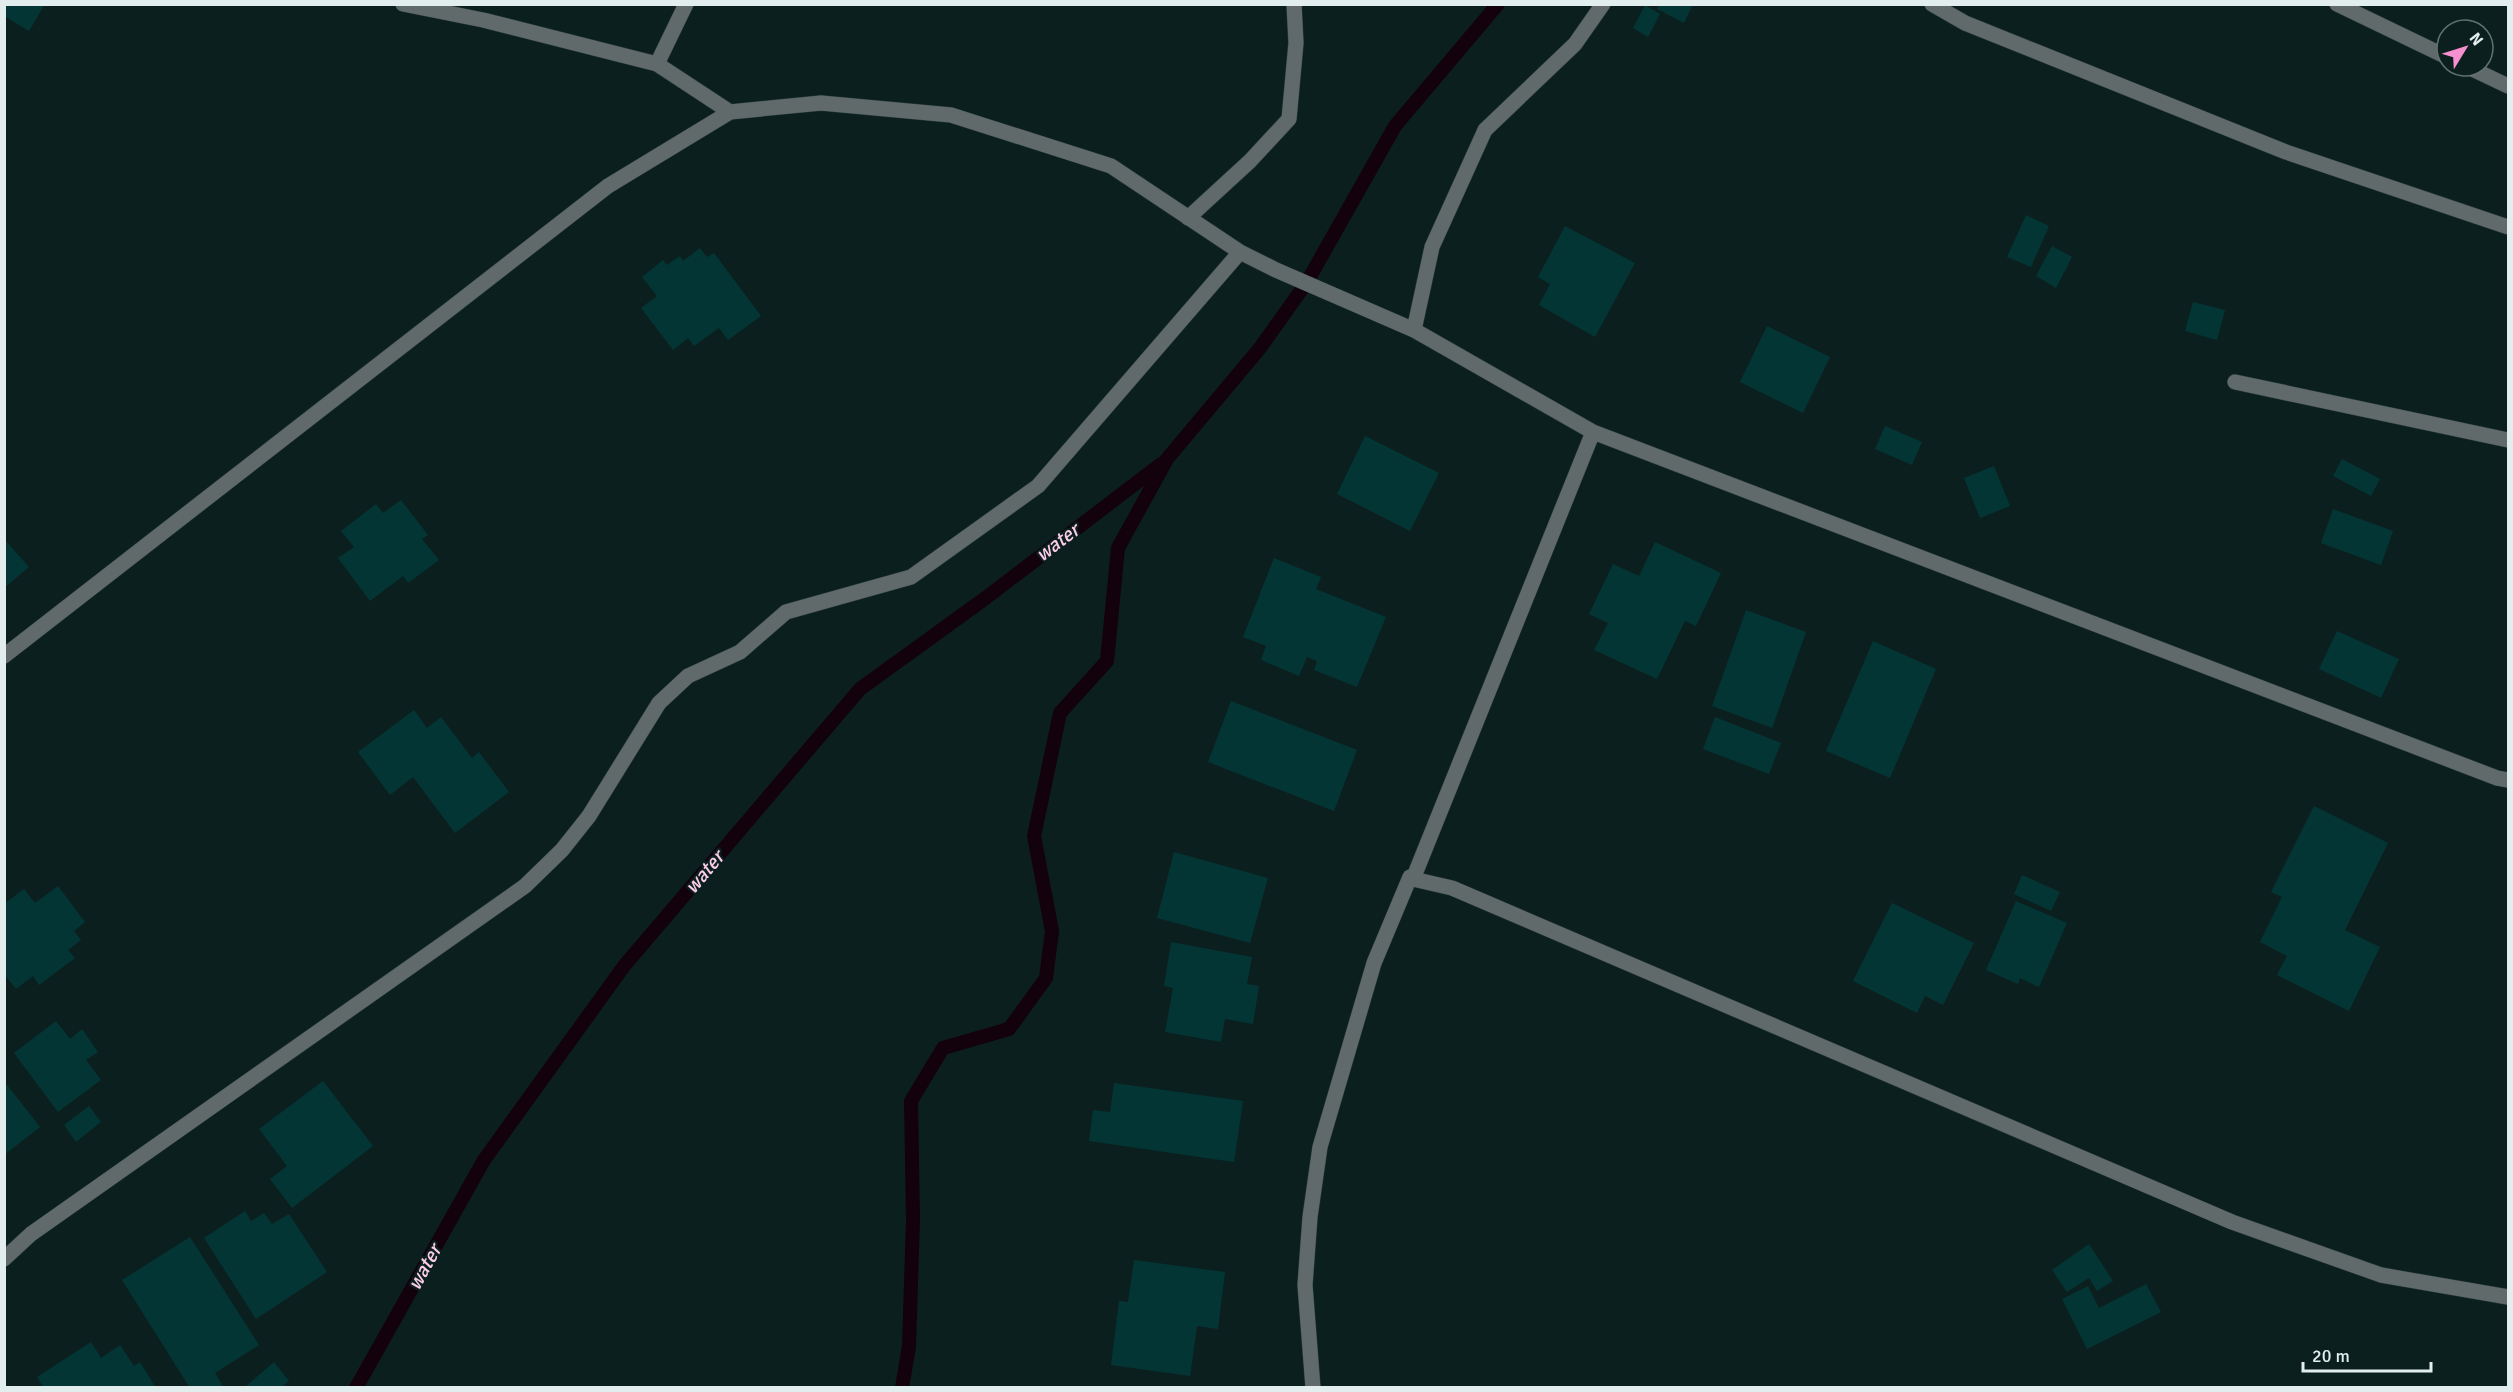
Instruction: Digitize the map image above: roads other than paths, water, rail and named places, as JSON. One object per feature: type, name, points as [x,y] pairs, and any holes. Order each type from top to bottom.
[{"type":"street","points":[[403,4],[483,20],[657,64],[730,112]]},
{"type":"street","points":[[657,64],[686,4]]},
{"type":"street","points":[[1188,218],[1250,161],[1289,119],[1296,43],[1294,4]]},
{"type":"street","points":[[1414,330],[1432,247],[1485,130],[1575,44],[1603,4]]},
{"type":"street","points":[[1932,4],[1965,23],[2286,152],[2508,227]]},
{"type":"street","points":[[2337,4],[2435,51]]},
{"type":"street","points":[[2491,78],[2508,86]]},
{"type":"street","points":[[4,656],[608,186],[730,112],[821,103],[951,115],[1111,166],[1240,252],[1414,330],[1593,432],[2497,778],[2508,780]]},
{"type":"street","points":[[7,1251],[525,886],[562,850],[589,816],[659,703],[688,676],[740,652],[786,612],[911,577],[1038,486],[1240,252]]},
{"type":"street","points":[[2235,382],[2508,440]]},
{"type":"street","points":[[1413,879],[1593,432]]},
{"type":"street","points":[[1313,1388],[1305,1284],[1310,1217],[1320,1147],[1374,963],[1410,878],[1452,888],[2232,1222],[2381,1275],[2508,1297]]},
{"type":"waterway","points":[[902,1388],[909,1346],[913,1220],[911,1101],[943,1048],[1009,1029],[1046,978],[1052,931],[1034,836],[1060,713],[1107,661],[1118,548],[1167,459],[1260,348],[1307,282],[1395,126],[1498,4]]},
{"type":"waterway","name":"water","points":[[356,1388],[484,1160],[624,966],[860,689],[987,597],[1161,464]]}]
